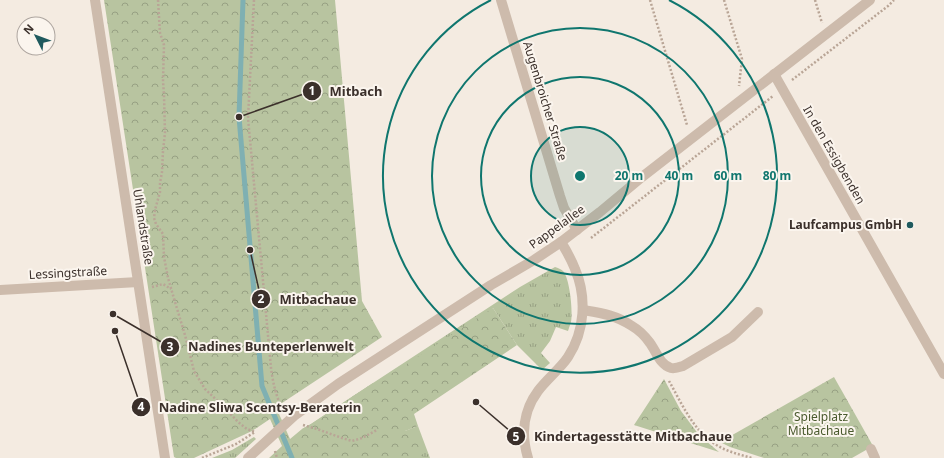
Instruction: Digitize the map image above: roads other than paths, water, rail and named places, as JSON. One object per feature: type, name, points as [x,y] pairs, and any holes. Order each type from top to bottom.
[{"type":"street","name":"Uhlandstraße","points":[[95,0],[165,458]]},
{"type":"street","name":"Augenbroicher Straße","points":[[501,0],[560,196],[564,208],[576,230]]},
{"type":"street","name":"Pappelallee","points":[[248,458],[280,428],[338,384],[491,285],[534,260],[561,242],[642,177],[870,0]]},
{"type":"street","name":"In den Essigbenden","points":[[774,74],[944,374]]},
{"type":"street","points":[[528,458],[524,441],[524,428],[526,414],[531,402],[567,358],[581,331],[583,310],[581,291],[575,269],[561,242]]},
{"type":"street","name":"Lessingstraße","points":[[0,290],[138,282]]},
{"type":"street","points":[[583,310],[609,314],[634,327],[651,344],[660,360],[671,368],[683,366],[732,337],[758,312]]},
{"type":"waterway","points":[[243,0],[239,117],[262,386],[292,458]]},
{"type":"place","name":"Mitbach","points":[[239,117]]},
{"type":"place","name":"Laufcampus GmbH","points":[[910,225]]},
{"type":"place","name":"Mitbachaue","points":[[250,250]]},
{"type":"place","name":"Nadines Bunteperlenwelt","points":[[113,314]]},
{"type":"place","name":"Nadine Sliwa Scentsy-Beraterin","points":[[115,331]]},
{"type":"place","name":"Kindertagesstätte Mitbachaue","points":[[476,402]]},
{"type":"park label","name":"Spielplatz Mitbachaue","points":[[821,424]]}]
